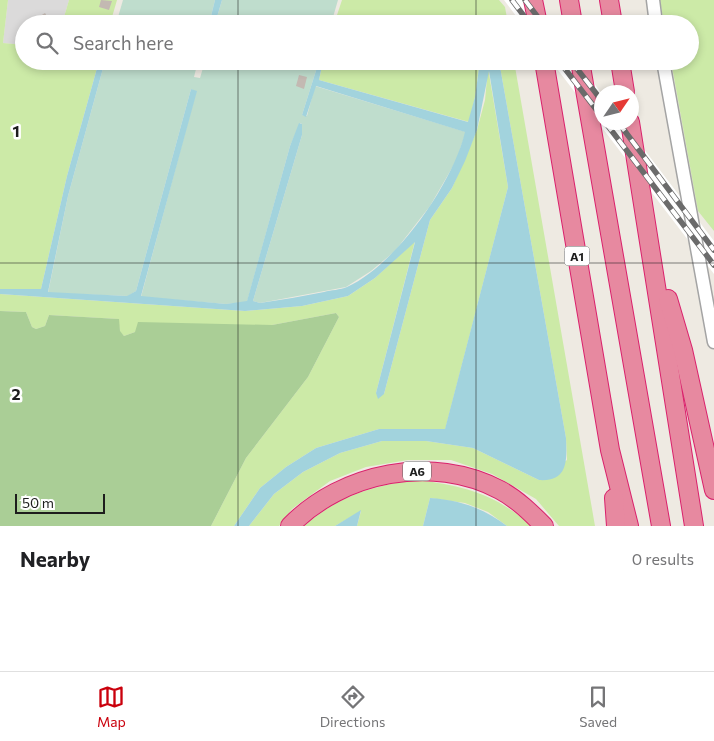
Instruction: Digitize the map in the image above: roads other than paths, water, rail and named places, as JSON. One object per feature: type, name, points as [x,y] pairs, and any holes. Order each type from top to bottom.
[{"type":"highway","points":[[534,0],[536,15]]},
{"type":"highway","points":[[569,0],[572,15]]},
{"type":"highway","points":[[609,0],[612,15]]},
{"type":"highway","name":"A1","points":[[546,70],[610,450],[616,526]]},
{"type":"highway","points":[[582,70],[661,526]]},
{"type":"highway","points":[[621,70],[624,85]]},
{"type":"highway","points":[[631,130],[694,526]]},
{"type":"highway","points":[[650,242],[684,350],[714,490]]},
{"type":"highway","points":[[647,444],[665,489],[672,526]]},
{"type":"highway","points":[[610,450],[629,526]]},
{"type":"highway","name":"A6","points":[[290,526],[305,510],[335,491],[371,478],[414,471],[471,478],[501,490],[528,510],[544,526]]},
{"type":"lane","points":[[653,0],[655,15]]},
{"type":"lane","points":[[665,70],[714,342]]},
{"type":"water","points":[[215,0],[222,0],[218,15],[211,15]]},
{"type":"water","points":[[96,70],[103,70],[68,196],[48,292],[127,296],[136,291],[191,89],[197,91],[141,296],[226,304],[247,301],[290,146],[299,123],[302,124],[302,135],[253,301],[260,303],[341,289],[366,276],[403,242],[435,198],[448,175],[465,132],[316,86],[306,117],[302,115],[316,70],[321,70],[319,80],[468,122],[475,97],[479,70],[501,70],[566,438],[566,462],[561,474],[549,480],[539,480],[473,448],[426,441],[382,441],[340,453],[303,472],[274,494],[249,526],[234,526],[260,488],[286,467],[316,448],[379,429],[445,429],[508,187],[489,71],[477,130],[465,161],[452,188],[430,220],[384,394],[378,399],[376,393],[415,242],[375,278],[348,296],[302,306],[245,311],[0,294],[0,289],[41,289],[67,176]]},
{"type":"water","points":[[430,498],[471,506],[489,514],[507,526],[423,526]]},
{"type":"water","points":[[361,510],[357,526],[335,526]]},
{"type":"railway","points":[[512,0],[523,15]]},
{"type":"railway","points":[[525,0],[536,15]]},
{"type":"railway","points":[[566,70],[594,107]]},
{"type":"railway","points":[[578,70],[594,91]]},
{"type":"railway","points":[[611,130],[714,265]]},
{"type":"railway","points":[[624,130],[714,250]]}]
